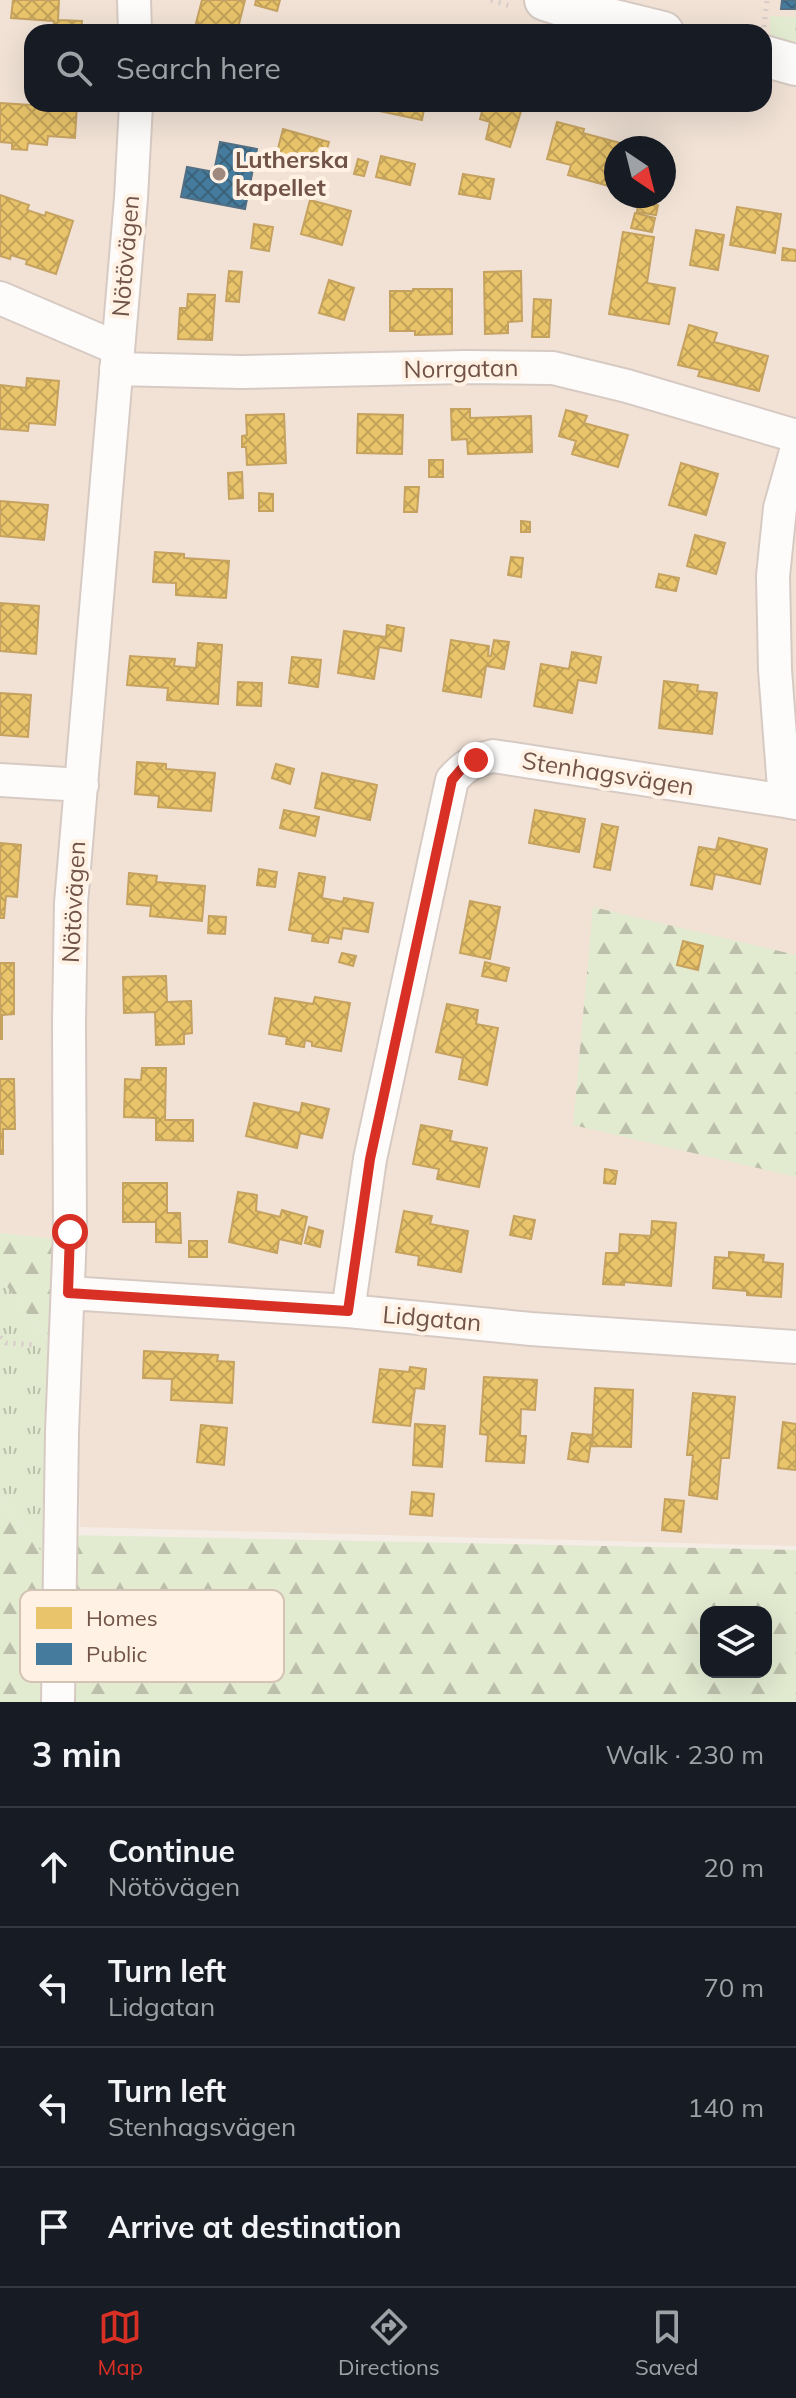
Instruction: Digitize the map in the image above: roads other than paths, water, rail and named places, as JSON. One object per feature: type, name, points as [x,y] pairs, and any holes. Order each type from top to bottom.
[{"type":"street","points":[[134,0],[135,24]]},
{"type":"street","points":[[545,0],[630,24]]},
{"type":"street","points":[[772,58],[796,65]]},
{"type":"street","name":"Nötövägen","points":[[60,1590],[70,1232],[71,903],[131,198],[136,112]]},
{"type":"street","name":"Norrgatan","points":[[0,298],[117,358],[241,372],[553,368],[627,386],[796,436]]},
{"type":"street","points":[[790,802],[775,670],[773,576],[780,508],[796,451]]},
{"type":"street","name":"Stenhagsvägen","points":[[348,1311],[370,1159],[393,1046],[452,780],[464,766],[493,756],[790,802]]},
{"type":"street","points":[[0,780],[82,785]]},
{"type":"street","name":"Lidgatan","points":[[68,1293],[348,1311],[531,1329],[796,1347]]},
{"type":"street","name":"Nötövägen","points":[[58,1682],[58,1702]]},
{"type":"place","name":"Lutherska kapellet","points":[[219,174]]}]
